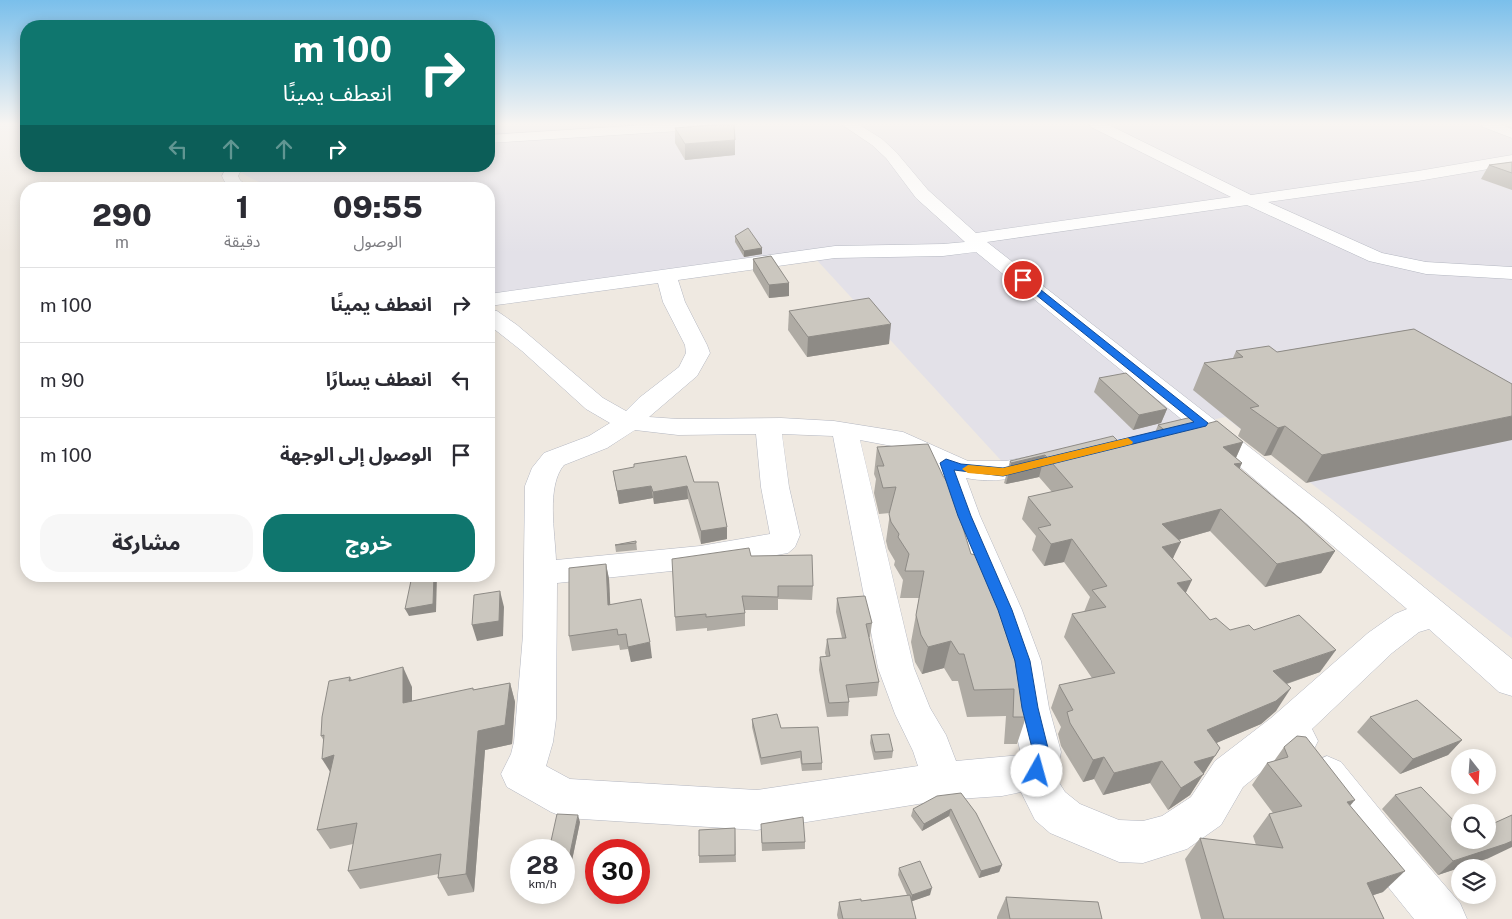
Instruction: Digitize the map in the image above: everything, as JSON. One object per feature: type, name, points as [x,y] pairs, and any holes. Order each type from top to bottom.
[{"type":"street","points":[[900,167],[922,194],[977,242],[1203,423],[1434,613],[1512,680]]},
{"type":"street","points":[[1182,167],[1356,250],[1382,259],[1426,268],[1512,273]]},
{"type":"street","points":[[495,299],[835,252],[943,250],[977,242],[1472,167]]},
{"type":"street","points":[[666,275],[674,302],[696,345],[698,353],[689,371],[648,403],[630,422],[598,442],[554,459],[546,468],[539,486],[542,628],[534,743],[526,766],[521,774],[566,798],[757,810],[943,781],[1002,777],[1037,771]]},
{"type":"street","points":[[495,321],[570,381],[587,398],[611,415],[630,422],[652,425],[827,428],[886,436],[906,442],[959,468],[1003,472],[1063,458]]},
{"type":"street","points":[[1175,430],[1203,423]]},
{"type":"street","points":[[542,573],[700,557],[777,545],[784,539],[785,535],[775,487],[768,426]]},
{"type":"street","points":[[846,431],[896,668],[914,714],[932,748],[943,781]]},
{"type":"street","points":[[946,463],[965,516],[1005,610],[1023,661],[1030,708],[1041,752],[1037,771],[1038,785],[1050,806],[1065,819],[1119,840],[1143,842],[1172,834],[1206,811],[1229,774],[1285,730],[1380,643],[1407,623],[1434,613]]},
{"type":"street","points":[[1285,730],[1306,747],[1375,837],[1444,919]]},
{"type":"shaded area","points":[[495,167],[1512,167],[1512,638],[1225,417],[1007,467],[814,257],[495,304],[495,182],[259,182],[239,172],[495,172]]},
{"type":"building","points":[[1494,167],[1512,167],[1512,173]]},
{"type":"building","points":[[748,228],[762,248],[744,251],[735,236]]},
{"type":"building","points":[[771,256],[789,283],[769,285],[753,259]]},
{"type":"building","points":[[869,298],[891,324],[808,337],[789,311]]},
{"type":"building","points":[[1414,329],[1512,384],[1512,416],[1322,455],[1285,426],[1278,428],[1250,408],[1259,406],[1204,363],[1243,357],[1236,351],[1269,346],[1277,352]]},
{"type":"building","points":[[1126,373],[1167,409],[1139,415],[1099,378]]},
{"type":"building","points":[[1192,417],[1202,425],[1217,421],[1243,442],[1223,447],[1242,463],[1234,464],[1299,518],[1335,551],[1277,564],[1221,509],[1162,524],[1181,542],[1162,547],[1192,580],[1177,583],[1210,620],[1216,618],[1230,630],[1249,625],[1254,630],[1299,615],[1336,650],[1273,671],[1291,688],[1276,701],[1207,730],[1220,748],[1215,756],[1194,762],[1204,774],[1181,788],[1162,761],[1114,773],[1104,757],[1093,760],[1070,723],[1067,712],[1073,710],[1059,685],[1115,673],[1072,614],[1106,607],[1092,590],[1107,586],[1072,539],[1051,544],[1038,528],[1051,525],[1028,497],[1073,487],[1045,455],[1011,463],[1010,461],[1113,436],[1120,443],[1167,432],[1158,425]]},
{"type":"building","points":[[928,444],[943,476],[950,486],[971,554],[982,556],[989,574],[1014,656],[1026,717],[1013,717],[1014,689],[974,690],[964,654],[959,654],[951,641],[928,647],[921,635],[916,615],[924,571],[905,571],[909,554],[898,537],[899,534],[891,522],[889,514],[896,487],[883,488],[877,466],[884,466],[877,447]]},
{"type":"building","points":[[686,456],[694,482],[718,482],[727,527],[701,531],[687,486],[653,492],[651,486],[617,491],[613,471],[634,467],[634,464]]},
{"type":"building","points":[[636,541],[636,543],[615,545]]},
{"type":"building","points":[[749,548],[751,556],[812,555],[813,586],[778,586],[778,597],[742,596],[745,613],[706,617],[706,614],[675,617],[672,559]]},
{"type":"building","points":[[606,564],[608,605],[641,599],[650,642],[628,647],[626,634],[618,635],[617,629],[569,636],[569,568]]},
{"type":"building","points":[[411,582],[434,582],[433,604],[405,609]]},
{"type":"building","points":[[500,591],[499,621],[472,625],[474,595]]},
{"type":"building","points":[[865,596],[872,623],[866,624],[879,682],[846,685],[849,702],[829,703],[820,657],[830,656],[827,639],[846,638],[837,598]]},
{"type":"building","points":[[403,667],[403,703],[473,688],[473,690],[510,683],[505,725],[478,731],[466,874],[438,878],[441,854],[348,871],[357,823],[317,830],[334,755],[322,759],[324,735],[321,736],[322,717],[329,681],[350,677],[349,681]]},
{"type":"building","points":[[1417,700],[1462,740],[1413,759],[1370,717]]},
{"type":"building","points":[[777,714],[781,728],[818,727],[822,763],[802,764],[801,751],[761,758],[752,719]]},
{"type":"building","points":[[889,734],[893,751],[875,752],[871,735]]},
{"type":"building","points":[[1297,736],[1306,737],[1355,800],[1347,802],[1405,871],[1367,883],[1384,919],[1224,919],[1200,838],[1283,848],[1269,814],[1302,806],[1267,763],[1288,757],[1284,747]]},
{"type":"building","points":[[1421,787],[1451,818],[1451,849],[1490,849],[1459,859],[1451,859],[1395,795]]},
{"type":"building","points":[[961,793],[976,813],[1002,865],[981,871],[951,809],[924,824],[913,809],[937,796]]},
{"type":"building","points":[[557,814],[578,815],[573,839],[551,839]]},
{"type":"building","points":[[1512,815],[1512,841],[1496,847],[1496,822]]},
{"type":"building","points":[[803,817],[805,842],[762,843],[761,824]]},
{"type":"building","points":[[735,828],[735,855],[699,856],[699,830]]},
{"type":"building","points":[[920,861],[932,888],[912,895],[899,868]]},
{"type":"building","points":[[910,895],[916,919],[843,919],[839,902],[861,899],[861,901]]},
{"type":"building","points":[[1006,897],[1098,902],[1102,919],[1010,919]]},
{"type":"slow traffic","points":[[968,469],[1003,472],[1128,442]]},
{"type":"route","points":[[1023,280],[1203,423],[1003,472],[959,468],[946,463],[965,516],[1005,610],[1023,661],[1030,708],[1041,752],[1037,771]]}]
